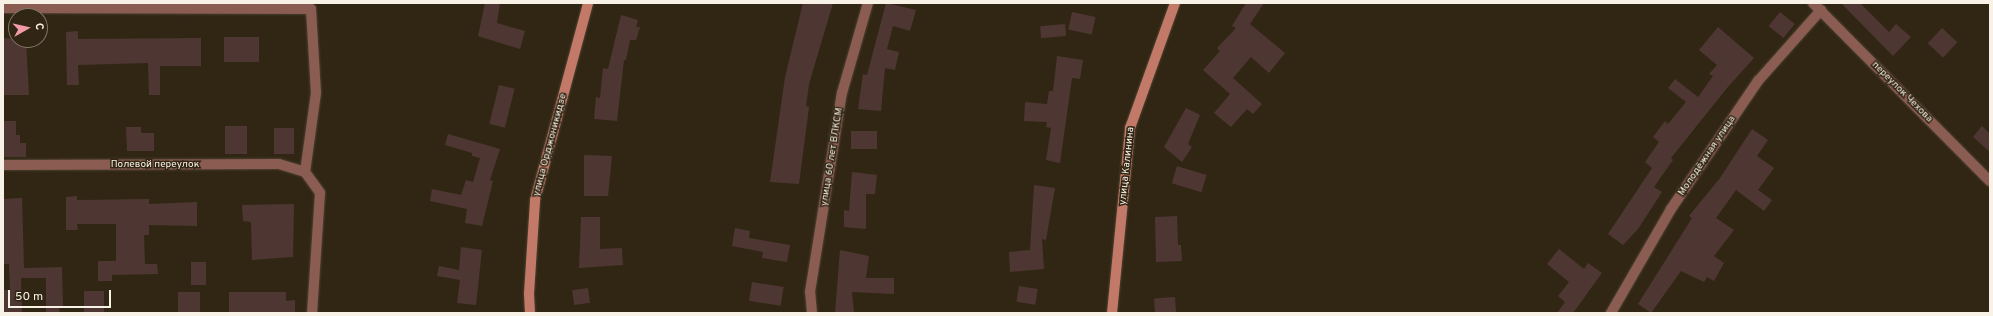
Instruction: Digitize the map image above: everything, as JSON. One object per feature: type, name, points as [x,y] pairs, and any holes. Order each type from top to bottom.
[{"type":"street","name":"улица Орджоникидзе","points":[[530,313],[529,294],[535,200],[588,3]]},
{"type":"street","name":"улица 60 лет ВЛКСМ","points":[[812,313],[810,292],[842,94],[868,3]]},
{"type":"street","name":"улица Калинина","points":[[1112,313],[1130,128],[1175,3]]},
{"type":"street","name":"переулок Чехова","points":[[1817,7],[1990,181]]},
{"type":"street","name":"Молодёжная улица","points":[[1611,313],[1671,208],[1758,81],[1817,7]]},
{"type":"street","points":[[3,8],[310,9],[316,93],[305,172],[320,193],[312,313]]},
{"type":"street","name":"Полевой переулок","points":[[3,165],[279,164],[305,172]]},
{"type":"building","points":[[485,3],[500,3],[497,23],[525,31],[520,49],[478,36]]},
{"type":"building","points":[[803,3],[833,3],[809,84],[806,106],[809,107],[799,184],[770,182],[785,77]]},
{"type":"building","points":[[886,3],[916,10],[910,31],[893,26],[887,49],[899,52],[895,70],[885,68],[881,111],[858,109],[863,74],[867,75]]},
{"type":"building","points":[[1246,3],[1264,3],[1250,24],[1285,53],[1269,73],[1251,57],[1233,78],[1262,104],[1253,114],[1247,109],[1231,127],[1214,113],[1230,94],[1203,70],[1220,51],[1217,48],[1236,28],[1232,26]]},
{"type":"building","points":[[1841,3],[1860,3],[1889,32],[1896,24],[1911,37],[1893,56]]},
{"type":"building","points":[[1072,12],[1095,17],[1092,35],[1068,30]]},
{"type":"building","points":[[1780,12],[1795,24],[1783,38],[1769,26]]},
{"type":"building","points":[[621,15],[638,20],[636,27],[640,27],[636,40],[630,40],[626,60],[624,60],[617,121],[594,119],[596,97],[600,98],[603,68],[608,69]]},
{"type":"building","points":[[1065,24],[1066,36],[1041,38],[1040,26]]},
{"type":"building","points":[[1718,27],[1754,58],[1727,88],[1671,158],[1673,160],[1654,187],[1662,192],[1638,229],[1623,245],[1608,234],[1652,168],[1645,162],[1659,142],[1653,137],[1665,121],[1668,124],[1686,102],[1668,88],[1675,79],[1698,97],[1713,76],[1709,74],[1717,65],[1699,50]]},
{"type":"building","points":[[1942,28],[1957,42],[1943,58],[1928,43]]},
{"type":"building","points":[[78,31],[78,39],[201,38],[201,66],[160,66],[160,95],[149,95],[148,63],[78,65],[79,85],[67,85],[66,32]]},
{"type":"building","points":[[224,37],[259,37],[259,62],[224,62]]},
{"type":"building","points":[[3,38],[8,38],[8,48],[26,48],[29,95],[3,95]]},
{"type":"building","points":[[1057,56],[1083,60],[1080,79],[1072,78],[1060,163],[1046,160],[1051,128],[1046,127],[1047,122],[1024,121],[1025,102],[1047,104],[1049,91],[1053,91]]},
{"type":"building","points":[[499,85],[515,89],[505,128],[489,124]]},
{"type":"building","points":[[1186,108],[1200,115],[1188,144],[1192,147],[1182,162],[1164,147]]},
{"type":"building","points":[[3,121],[16,121],[16,135],[20,135],[20,143],[26,143],[26,157],[3,157]]},
{"type":"building","points":[[225,126],[247,126],[247,154],[225,154]]},
{"type":"building","points":[[1982,126],[1990,134],[1990,152],[1973,137]]},
{"type":"building","points":[[126,127],[141,127],[141,133],[154,133],[154,151],[127,151]]},
{"type":"building","points":[[274,128],[294,128],[294,154],[274,154]]},
{"type":"building","points":[[1752,129],[1768,140],[1757,156],[1774,168],[1758,190],[1772,200],[1764,211],[1736,190],[1716,218],[1734,230],[1714,256],[1724,263],[1714,281],[1707,277],[1704,282],[1681,271],[1651,313],[1638,304],[1692,218],[1689,216],[1720,178]]},
{"type":"building","points":[[851,131],[877,131],[877,149],[851,149]]},
{"type":"building","points":[[448,134],[500,149],[490,180],[493,181],[482,226],[465,223],[467,209],[430,201],[432,189],[461,195],[466,180],[473,182],[480,158],[472,156],[472,153],[445,145]]},
{"type":"building","points":[[584,155],[612,156],[608,196],[584,196]]},
{"type":"building","points":[[1177,166],[1207,175],[1201,192],[1172,183]]},
{"type":"building","points":[[852,172],[877,175],[875,194],[866,194],[866,229],[844,227],[844,210],[849,211]]},
{"type":"building","points":[[1034,185],[1055,188],[1046,240],[1042,239],[1044,269],[1010,272],[1009,252],[1030,250]]},
{"type":"building","points":[[77,196],[77,200],[149,199],[149,204],[197,202],[197,226],[149,225],[149,235],[144,235],[145,264],[157,264],[158,274],[112,275],[112,281],[98,281],[98,261],[116,261],[116,224],[77,224],[78,230],[66,230],[66,197]]},
{"type":"building","points":[[22,198],[24,268],[62,267],[63,307],[59,307],[60,313],[46,313],[46,278],[21,278],[22,313],[3,313],[3,290],[10,290],[9,264],[3,264],[3,199]]},
{"type":"building","points":[[294,204],[293,257],[252,260],[251,222],[243,221],[242,205]]},
{"type":"building","points":[[1177,216],[1178,245],[1181,245],[1182,261],[1156,262],[1155,217]]},
{"type":"building","points":[[581,217],[600,217],[600,249],[622,248],[623,265],[579,268]]},
{"type":"building","points":[[735,228],[750,231],[749,238],[790,245],[787,262],[762,258],[763,252],[732,246]]},
{"type":"building","points":[[461,247],[482,250],[476,305],[457,303],[460,280],[437,276],[439,266],[459,270]]},
{"type":"building","points":[[1559,249],[1584,269],[1588,263],[1602,273],[1573,313],[1557,313],[1565,302],[1558,296],[1569,282],[1547,264]]},
{"type":"building","points":[[840,250],[869,256],[866,278],[894,278],[894,294],[852,292],[854,313],[835,313]]},
{"type":"building","points":[[191,262],[206,262],[206,285],[191,285]]},
{"type":"building","points":[[752,282],[784,287],[781,306],[749,301]]},
{"type":"building","points":[[1019,286],[1038,289],[1035,305],[1016,302]]},
{"type":"building","points":[[588,288],[590,303],[574,305],[572,290]]},
{"type":"building","points":[[84,291],[104,291],[104,313],[84,313]]},
{"type":"building","points":[[178,292],[200,292],[200,313],[178,313]]},
{"type":"building","points":[[229,292],[286,292],[286,301],[295,300],[295,313],[229,313]]},
{"type":"building","points":[[1175,297],[1176,313],[1155,313],[1154,298]]}]
